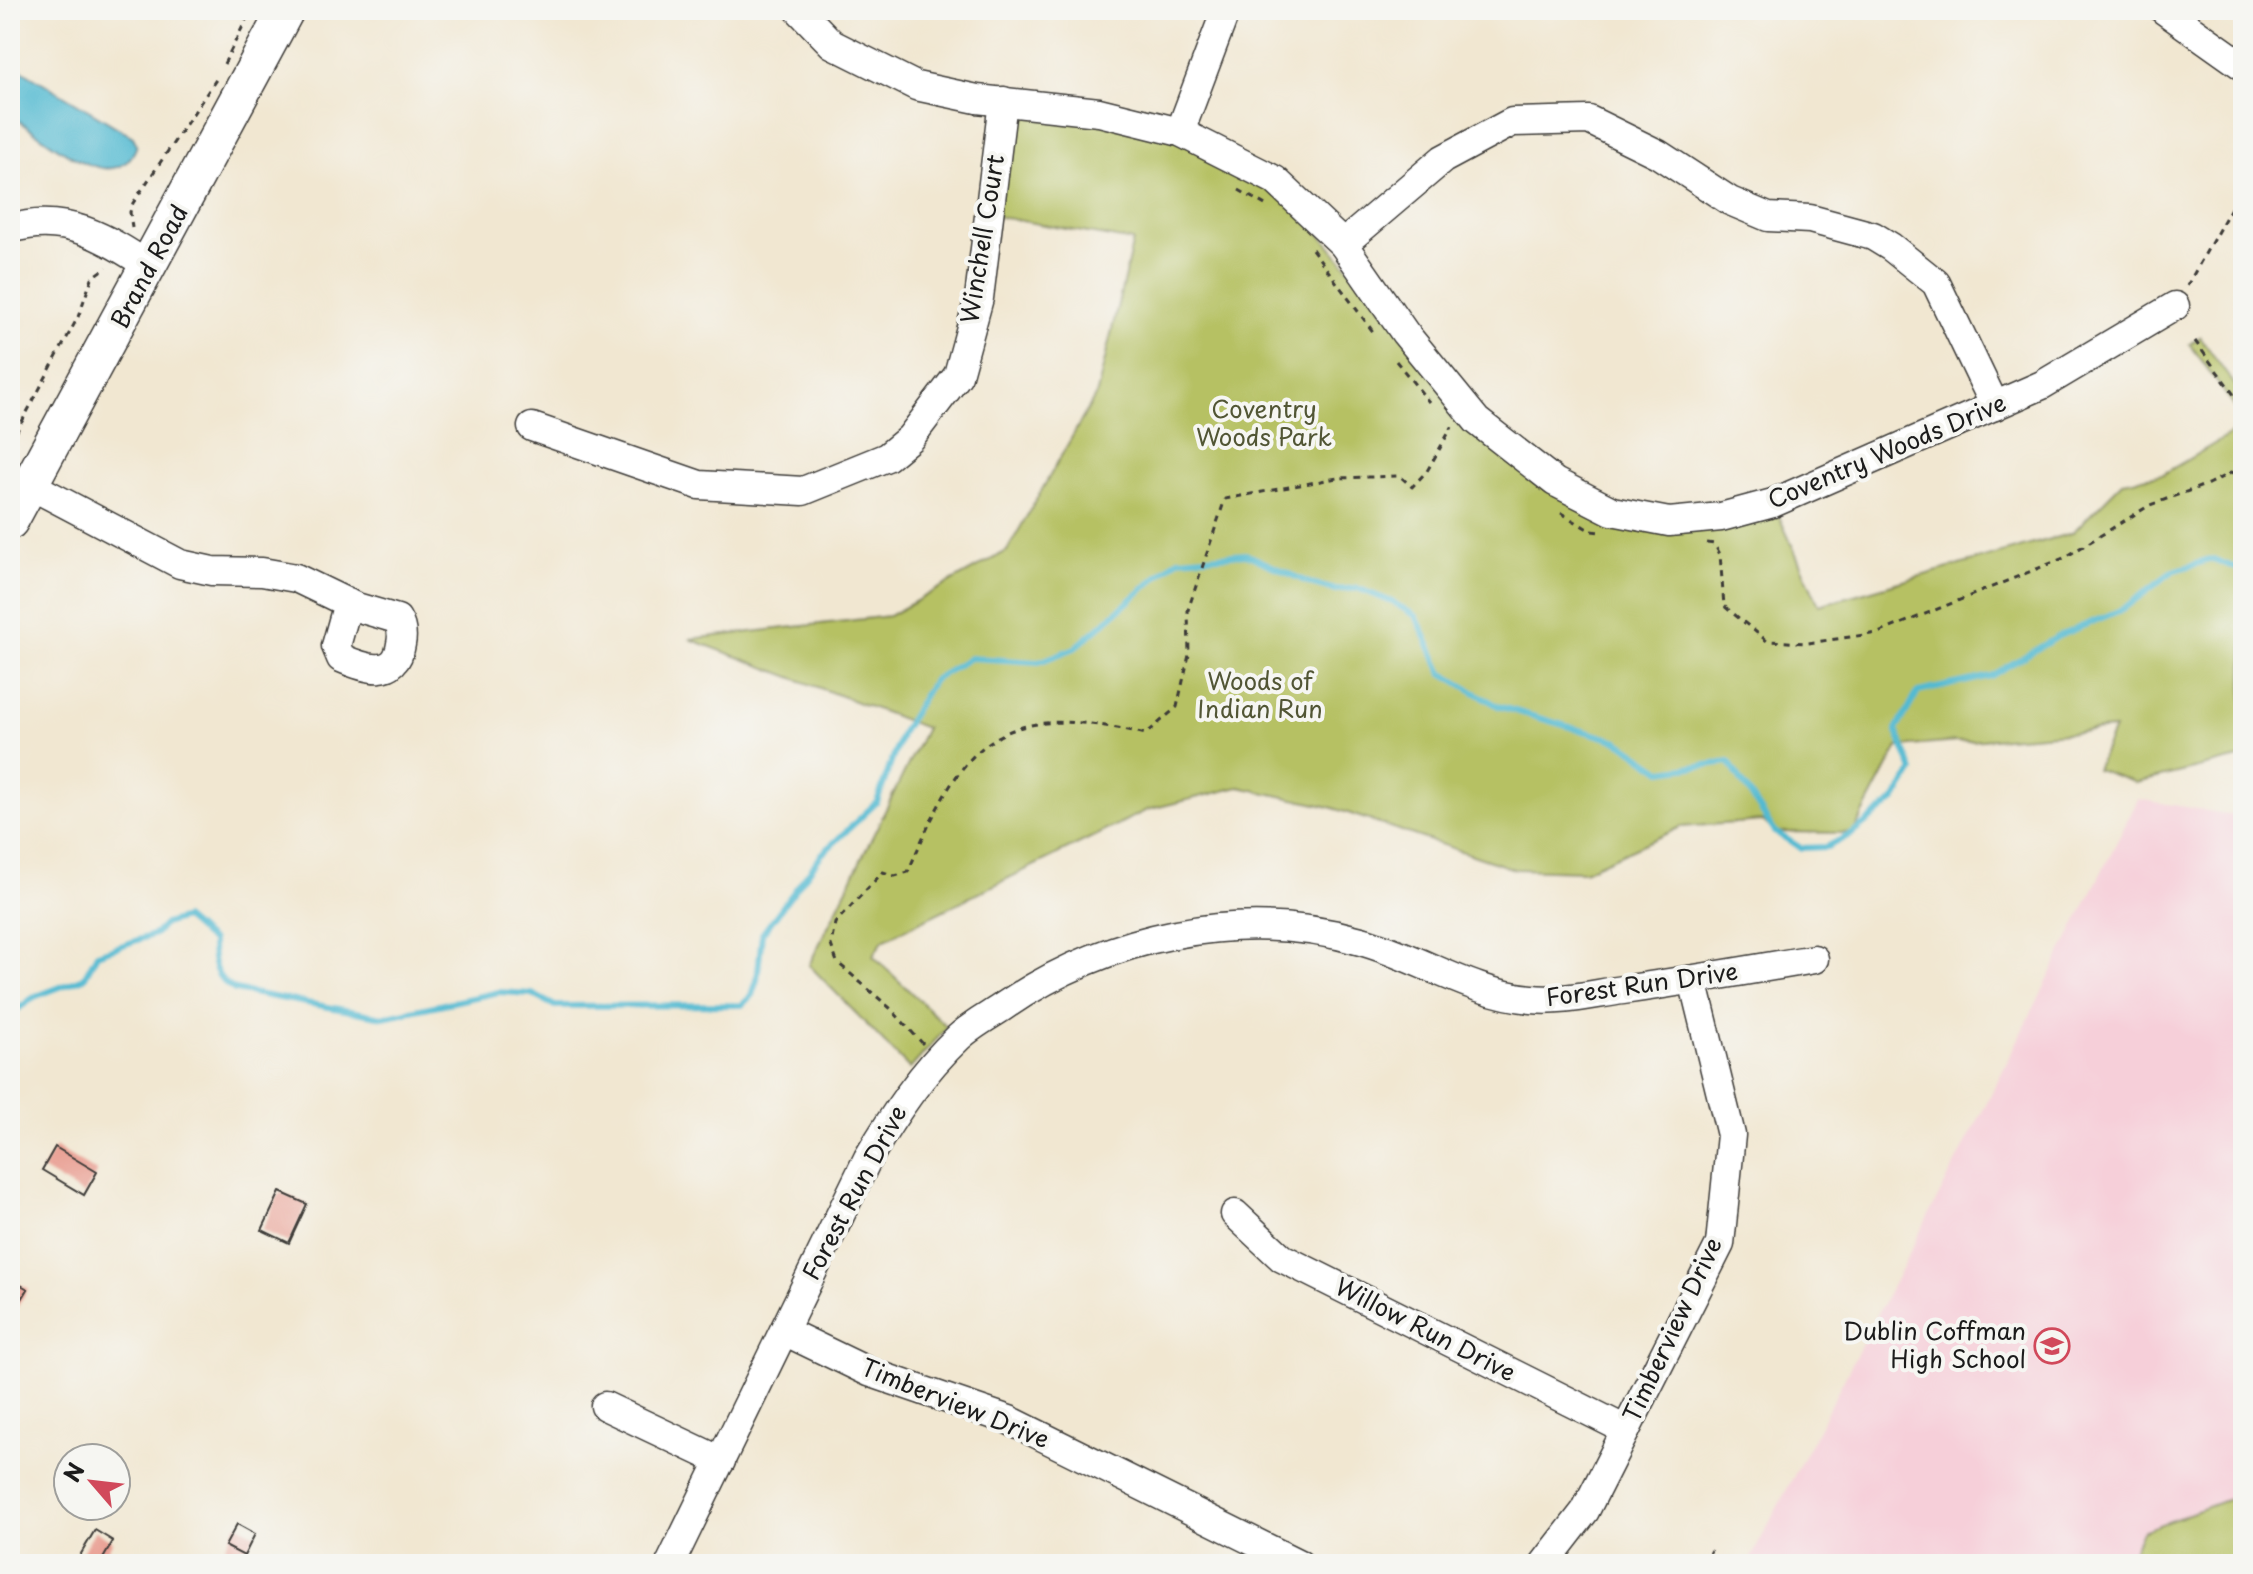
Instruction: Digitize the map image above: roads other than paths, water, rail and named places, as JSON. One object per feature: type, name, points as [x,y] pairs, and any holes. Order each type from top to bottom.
[{"type":"main road","name":"Brand Road","points":[[10,521],[32,486],[286,10]]},
{"type":"street","name":"Coventry Woods Drive","points":[[799,10],[832,44],[916,86],[1003,101],[1099,112],[1180,132],[1275,180],[1343,244],[1405,333],[1477,421],[1555,482],[1612,511],[1669,522],[1721,517],[1773,503],[2042,385],[2175,306]]},
{"type":"street","points":[[1180,132],[1226,10]]},
{"type":"street","points":[[2164,10],[2243,66]]},
{"type":"street","name":"Winchell Court","points":[[532,427],[699,485],[803,491],[887,457],[910,438],[958,375],[979,298],[1003,101]]},
{"type":"street","points":[[1343,244],[1443,159],[1512,122],[1589,120],[1658,154],[1730,201],[1768,217],[1810,219],[1873,236],[1891,247],[1936,283],[1995,406]]},
{"type":"street","points":[[10,229],[27,223],[60,224],[101,235],[150,267]]},
{"type":"street","points":[[32,486],[180,564],[212,571],[262,572],[296,578],[348,603]]},
{"type":"street","name":"Forest Run Drive","points":[[670,1564],[868,1158],[892,1116],[961,1035],[1047,977],[1107,950],[1198,928],[1310,929],[1402,955],[1491,993],[1534,1000],[1693,980],[1814,959]]},
{"type":"street","name":"Timberview Drive","points":[[1544,1564],[1585,1511],[1720,1244],[1731,1135],[1693,980]]},
{"type":"street","name":"Willow Run Drive","points":[[1235,1214],[1282,1258],[1626,1430]]},
{"type":"street","name":"Timberview Drive","points":[[784,1331],[869,1372],[1009,1420],[1299,1564]]},
{"type":"street","points":[[605,1406],[721,1461]]},
{"type":"water","points":[[10,63],[133,137],[137,145],[127,162],[113,168],[96,167],[58,148],[10,115]]},
{"type":"waterway","points":[[10,1015],[34,997],[84,978],[97,954],[155,934],[165,924],[184,918],[212,942],[216,970],[223,981],[235,990],[383,1017],[499,992],[532,994],[555,1006],[742,1005],[752,995],[757,980],[762,934],[822,854],[877,802],[902,732],[933,680],[970,658],[1039,662],[1075,648],[1178,559],[1246,554],[1309,583],[1336,590],[1357,588],[1392,602],[1416,616],[1442,673],[1498,706],[1618,741],[1662,771],[1729,762],[1775,832],[1801,848],[1827,847],[1853,833],[1895,800],[1913,771],[1896,730],[1918,692],[1991,676],[2059,636],[2123,609],[2173,571],[2213,559],[2243,571]]},
{"type":"place","name":"Dublin Coffman High School","points":[[2052,1346]]},
{"type":"park label","name":"Coventry Woods Park","points":[[1264,424]]},
{"type":"park label","name":"Woods of Indian Run","points":[[1260,696]]}]
